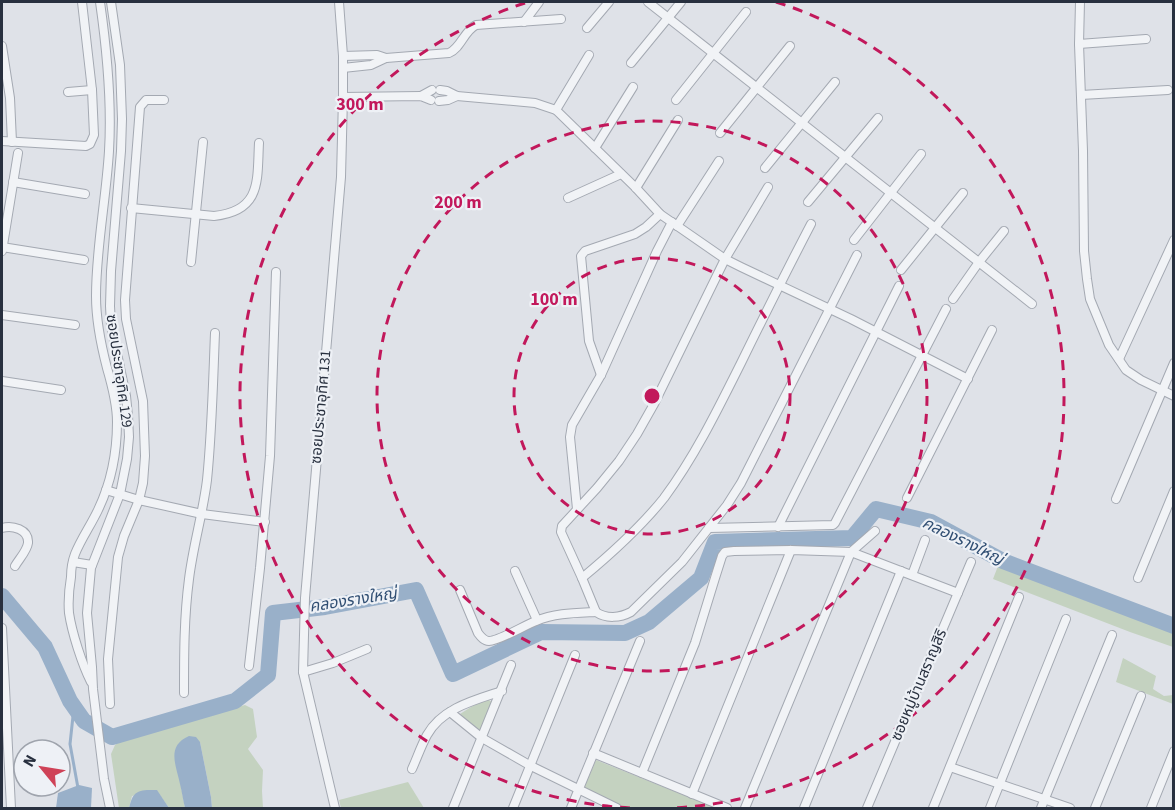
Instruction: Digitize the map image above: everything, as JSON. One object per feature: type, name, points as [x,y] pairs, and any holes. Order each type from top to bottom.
[{"type":"street","points":[[2,141],[86,146],[90,144],[94,135],[92,90],[82,2]]},
{"type":"street","name":"ซอยประชาอุทิศ 129","points":[[92,686],[70,616],[69,590],[75,554],[97,513],[112,471],[117,422],[116,407],[102,347],[96,299],[109,153],[110,105],[108,64],[100,2]]},
{"type":"street","name":"ซอยประชาอุทิศ 129","points":[[110,808],[92,686],[87,613],[92,565],[120,494],[127,459],[128,416],[111,325],[110,306],[121,151],[122,92],[111,2]]},
{"type":"street","name":"ซอยประชาอุทิศ 131","points":[[335,808],[303,672],[305,598],[341,177],[344,97],[339,2]]},
{"type":"street","points":[[524,22],[539,2]]},
{"type":"street","points":[[587,28],[609,2]]},
{"type":"street","points":[[648,2],[1032,304]]},
{"type":"street","points":[[631,63],[681,2]]},
{"type":"street","points":[[1080,2],[1084,251],[1090,299],[1108,345],[1126,370],[1173,396]]},
{"type":"street","points":[[676,100],[746,12]]},
{"type":"street","points":[[343,68],[371,65],[386,58],[449,53],[454,51],[471,27],[476,25],[561,19]]},
{"type":"street","points":[[1079,44],[1146,39]]},
{"type":"street","points":[[2,46],[12,142]]},
{"type":"street","points":[[720,133],[790,46]]},
{"type":"street","points":[[343,56],[378,55],[386,58]]},
{"type":"street","points":[[556,110],[589,55]]},
{"type":"street","points":[[765,168],[835,82]]},
{"type":"street","points":[[595,148],[633,87]]},
{"type":"street","points":[[68,92],[92,90]]},
{"type":"street","points":[[421,96],[436,90],[447,91],[457,96],[535,103],[556,110],[660,214],[725,259],[968,379]]},
{"type":"street","points":[[1081,95],[1168,90]]},
{"type":"street","points":[[344,97],[421,96],[435,100],[448,100],[457,96]]},
{"type":"street","points":[[110,704],[108,658],[118,557],[139,500],[145,456],[143,401],[130,342],[125,300],[140,107],[146,100],[164,100]]},
{"type":"street","points":[[808,202],[878,118]]},
{"type":"street","points":[[636,188],[678,120]]},
{"type":"street","points":[[191,262],[202,142]]},
{"type":"street","points":[[131,208],[214,216],[243,206],[255,190],[260,143]]},
{"type":"street","points":[[2,251],[18,153]]},
{"type":"street","points":[[854,240],[921,154]]},
{"type":"street","points":[[577,508],[570,431],[572,425],[601,375],[652,262],[675,224],[719,161]]},
{"type":"street","points":[[568,198],[621,174]]},
{"type":"street","points":[[13,182],[85,194]]},
{"type":"street","points":[[768,187],[725,259],[637,434],[619,461],[564,522],[561,529],[596,612],[602,616],[615,617],[631,612],[682,562],[727,505],[741,483],[857,255]]},
{"type":"street","points":[[901,270],[963,193]]},
{"type":"street","points":[[601,375],[589,341],[581,256],[585,251],[634,234],[660,214]]},
{"type":"street","points":[[103,218],[116,218]]},
{"type":"street","points":[[582,578],[641,524],[663,499],[683,470],[705,434],[811,224]]},
{"type":"street","points":[[953,299],[1004,231]]},
{"type":"street","points":[[1119,359],[1173,240]]},
{"type":"street","points":[[2,247],[84,260]]},
{"type":"street","points":[[249,666],[259,586],[270,456],[276,272]]},
{"type":"street","points":[[778,527],[899,286]]},
{"type":"street","points":[[709,528],[833,525],[946,309]]},
{"type":"street","points":[[2,315],[75,325]]},
{"type":"street","points":[[907,498],[992,330]]},
{"type":"street","points":[[184,693],[189,580],[207,480],[212,423],[215,333]]},
{"type":"street","points":[[1116,499],[1173,363]]},
{"type":"street","points":[[2,381],[61,390]]},
{"type":"street","points":[[106,490],[202,514],[264,522]]},
{"type":"street","points":[[1138,578],[1173,491]]},
{"type":"street","points":[[2,528],[20,529],[28,540],[15,566]]},
{"type":"street","points":[[745,808],[851,552],[875,531]]},
{"type":"street","points":[[912,575],[925,540]]},
{"type":"street","points":[[692,794],[791,550]]},
{"type":"street","points":[[642,774],[695,643],[723,554],[734,551],[791,550],[851,552],[958,592]]},
{"type":"street","points":[[73,562],[92,565]]},
{"type":"street","name":"ซอยหมู่บ้านสราญสิริ","points":[[867,808],[971,562]]},
{"type":"street","points":[[515,571],[537,620]]},
{"type":"street","points":[[804,808],[901,571]]},
{"type":"street","points":[[460,590],[478,633],[486,641],[495,640],[537,620],[571,613],[596,612]]},
{"type":"street","points":[[933,808],[1019,597]]},
{"type":"street","points":[[990,808],[1066,619]]},
{"type":"street","points":[[2,628],[5,782],[11,808]]},
{"type":"street","points":[[1041,808],[1112,635]]},
{"type":"street","points":[[570,808],[640,641]]},
{"type":"street","points":[[303,672],[367,650]]},
{"type":"street","points":[[513,808],[575,655]]},
{"type":"street","points":[[453,808],[511,665]]},
{"type":"street","points":[[412,770],[428,734],[440,719],[468,702],[502,691]]},
{"type":"street","points":[[1095,808],[1141,696]]},
{"type":"street","points":[[450,712],[482,738],[531,766],[617,808]]},
{"type":"street","points":[[1151,808],[1173,751]]},
{"type":"street","points":[[593,753],[727,808]]},
{"type":"street","points":[[950,767],[1070,808]]},
{"type":"green space","points":[[998,566],[1173,633],[1173,647],[993,579]]},
{"type":"green space","points":[[1123,658],[1156,676],[1153,689],[1164,696],[1173,695],[1173,704],[1116,682]]},
{"type":"green space","points":[[487,699],[492,702],[482,729],[478,730],[470,726],[460,714]]},
{"type":"green space","points":[[245,705],[253,709],[257,737],[248,749],[263,770],[263,808],[212,808],[200,742],[181,786],[185,808],[169,808],[157,791],[132,796],[129,808],[119,808],[111,754],[115,745],[123,739]]},
{"type":"green space","points":[[596,760],[716,808],[625,808],[584,788]]},
{"type":"green space","points":[[408,782],[424,808],[341,808],[339,800]]},
{"type":"water","points":[[189,736],[196,737],[200,742],[212,808],[185,808],[174,757],[177,745]]},
{"type":"water","points":[[79,785],[92,788],[91,808],[56,808],[57,798],[72,798],[72,788]]},
{"type":"water","points":[[147,790],[157,790],[169,808],[129,808],[134,795]]},
{"type":"waterway","name":"คลองรางใหญ่","points":[[2,596],[45,647],[70,701],[84,721],[112,737],[235,701],[268,675],[273,613],[325,607],[416,590],[453,674],[541,632],[625,633],[649,622],[701,578],[715,542],[852,538],[876,509],[931,522],[1003,561],[1174,626]]},
{"type":"waterway","points":[[74,707],[70,744],[78,788]]}]
